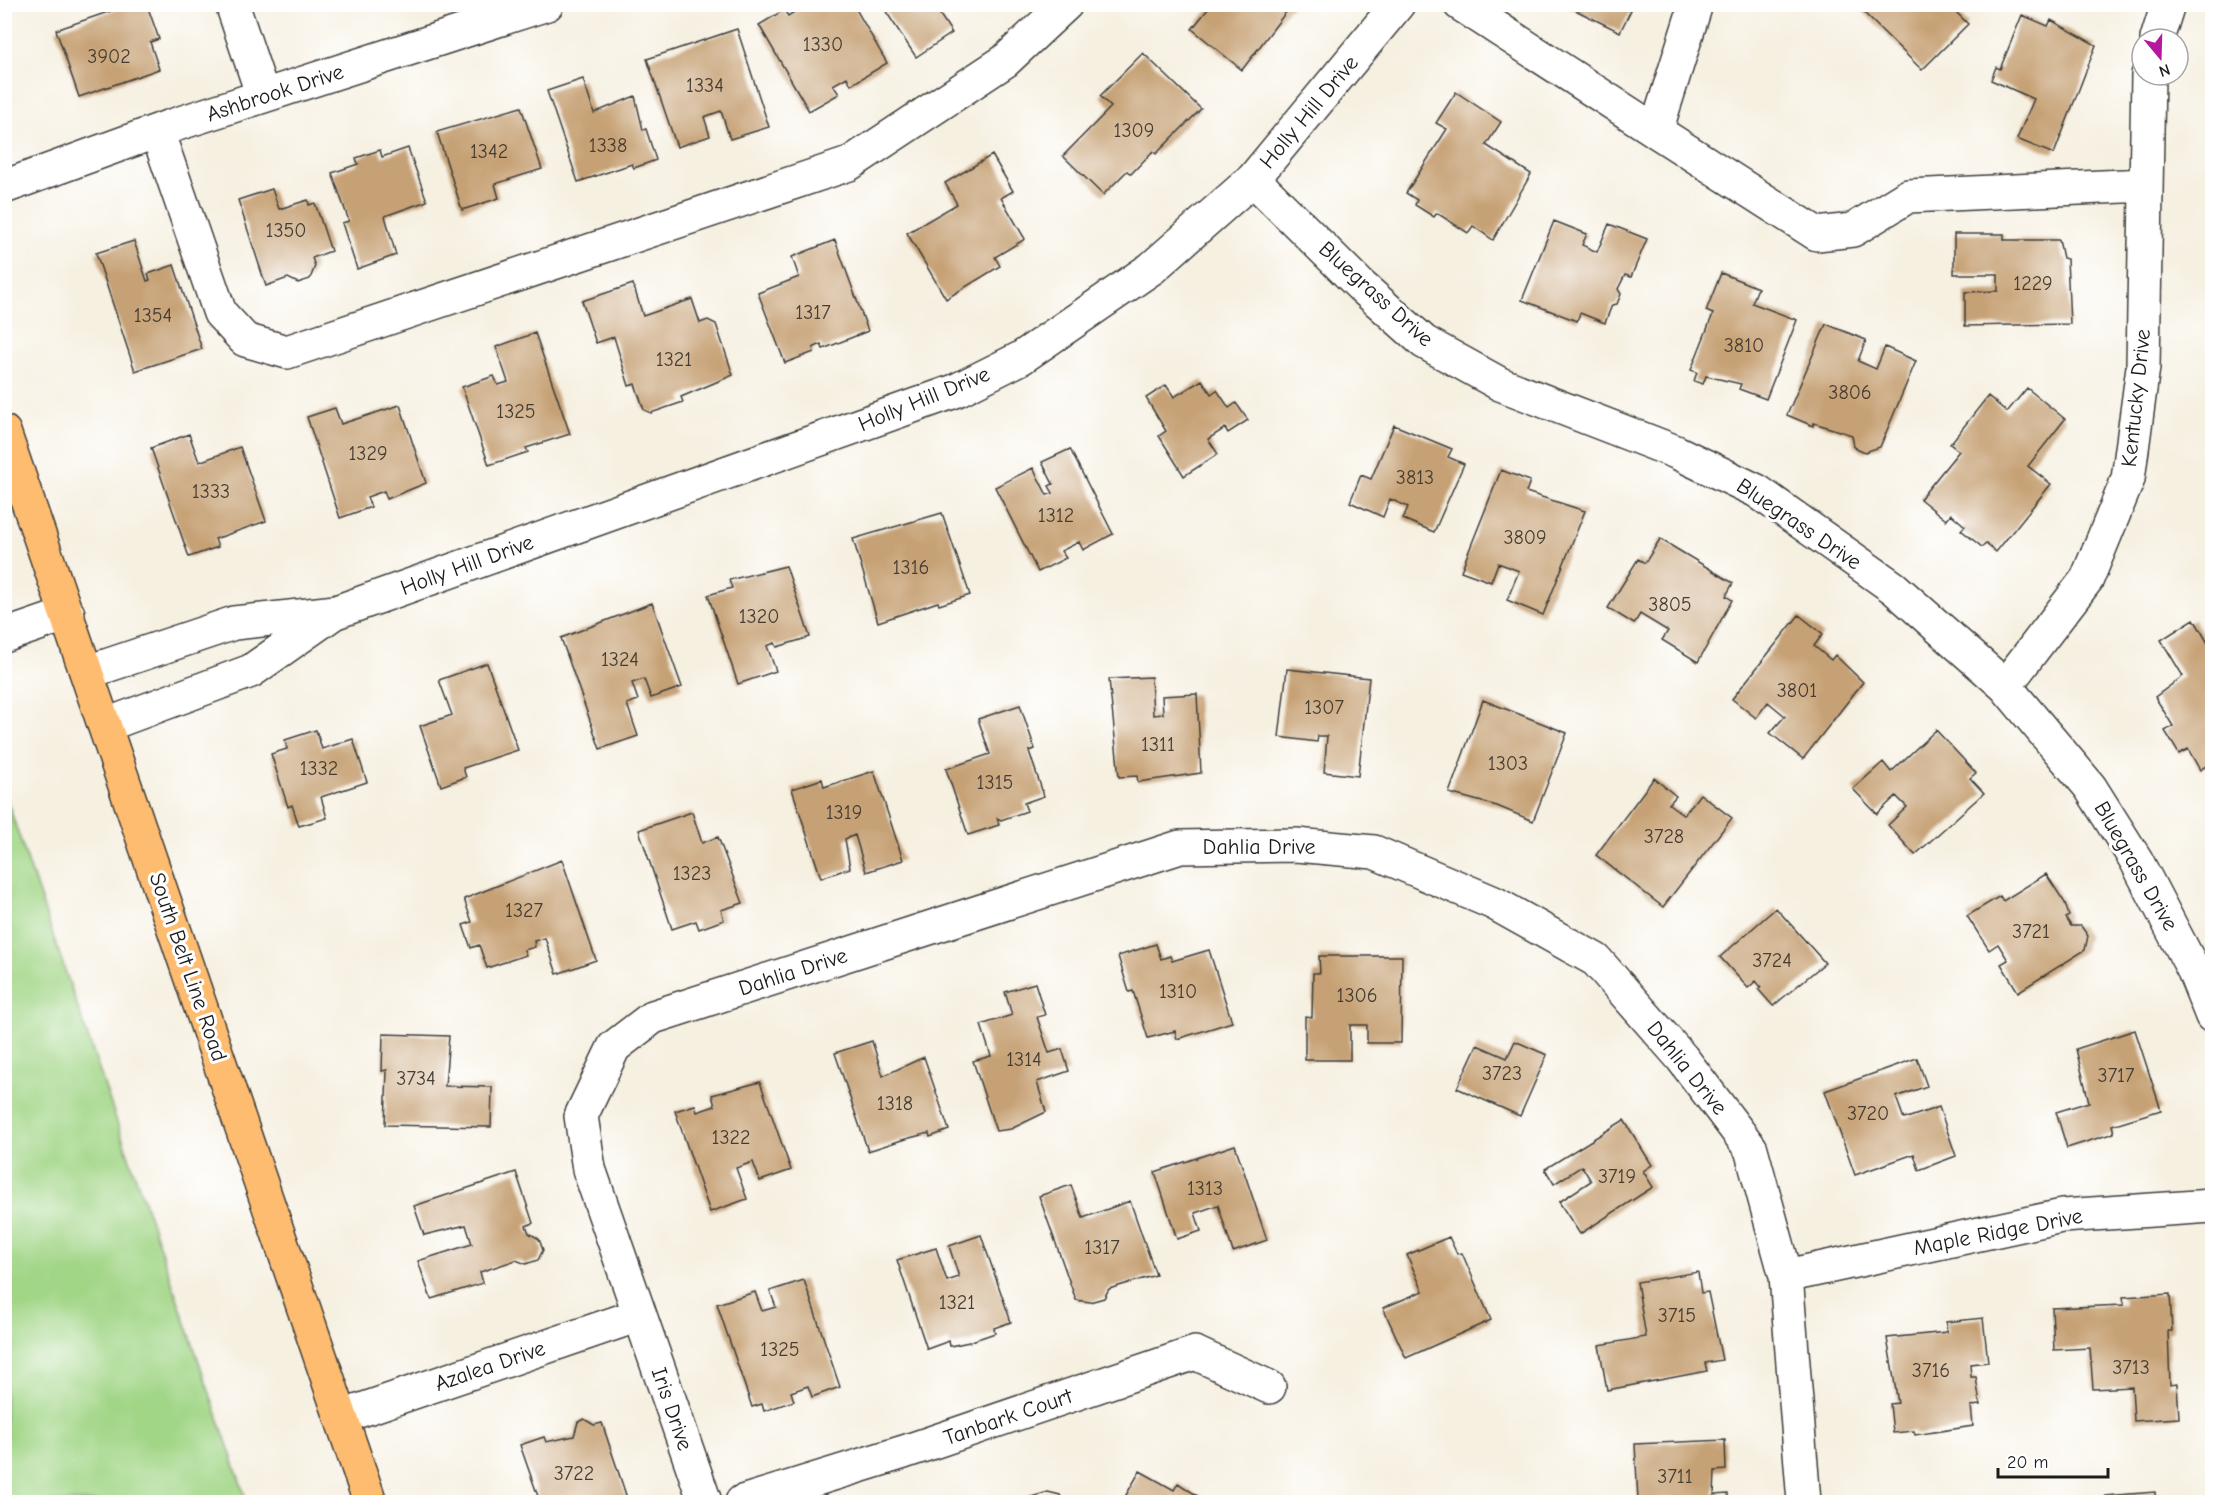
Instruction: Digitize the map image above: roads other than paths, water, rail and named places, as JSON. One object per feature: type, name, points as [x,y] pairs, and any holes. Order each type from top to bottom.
[{"type":"main road","name":"South Belt Line Road","points":[[4,432],[88,672],[370,1503]]},
{"type":"street","points":[[232,4],[263,96]]},
{"type":"street","name":"Ashbrook Drive","points":[[4,187],[157,131],[506,11],[547,4]]},
{"type":"street","points":[[157,131],[220,313],[245,340],[287,352],[849,164],[1005,61],[1066,4]]},
{"type":"street","name":"Holly Hill Drive","points":[[88,672],[234,623],[336,612],[955,391],[1021,358],[1152,268],[1253,179],[1398,4]]},
{"type":"street","points":[[1460,4],[1817,234],[1853,230],[1908,196],[2146,185]]},
{"type":"street","points":[[1656,131],[1696,4]]},
{"type":"street","points":[[2161,27],[2168,4]]},
{"type":"street","name":"Kentucky Drive","points":[[2005,686],[2087,579],[2128,479],[2144,367],[2148,87]]},
{"type":"street","name":"Bluegrass Drive","points":[[1253,179],[1360,285],[1424,342],[1500,384],[1676,452],[1757,491],[1894,588],[2005,686],[2090,787],[2136,860],[2194,971],[2212,1016]]},
{"type":"street","name":"Holly Hill Drive","points":[[106,725],[251,672],[336,612]]},
{"type":"street","points":[[4,636],[68,614]]},
{"type":"street","name":"Dahlia Drive","points":[[639,1315],[589,1169],[581,1116],[614,1047],[653,1017],[1180,847],[1296,845],[1374,852],[1494,903],[1596,960],[1682,1058],[1751,1149],[1786,1276],[1804,1503]]},
{"type":"street","name":"Maple Ridge Drive","points":[[1786,1276],[2062,1216],[2212,1206]]},
{"type":"street","name":"Azalea Drive","points":[[341,1417],[639,1315]]},
{"type":"street","name":"Iris Drive","points":[[639,1315],[705,1503]]},
{"type":"street","name":"Tanbark Court","points":[[742,1503],[904,1452],[1195,1353],[1269,1387]]}]
